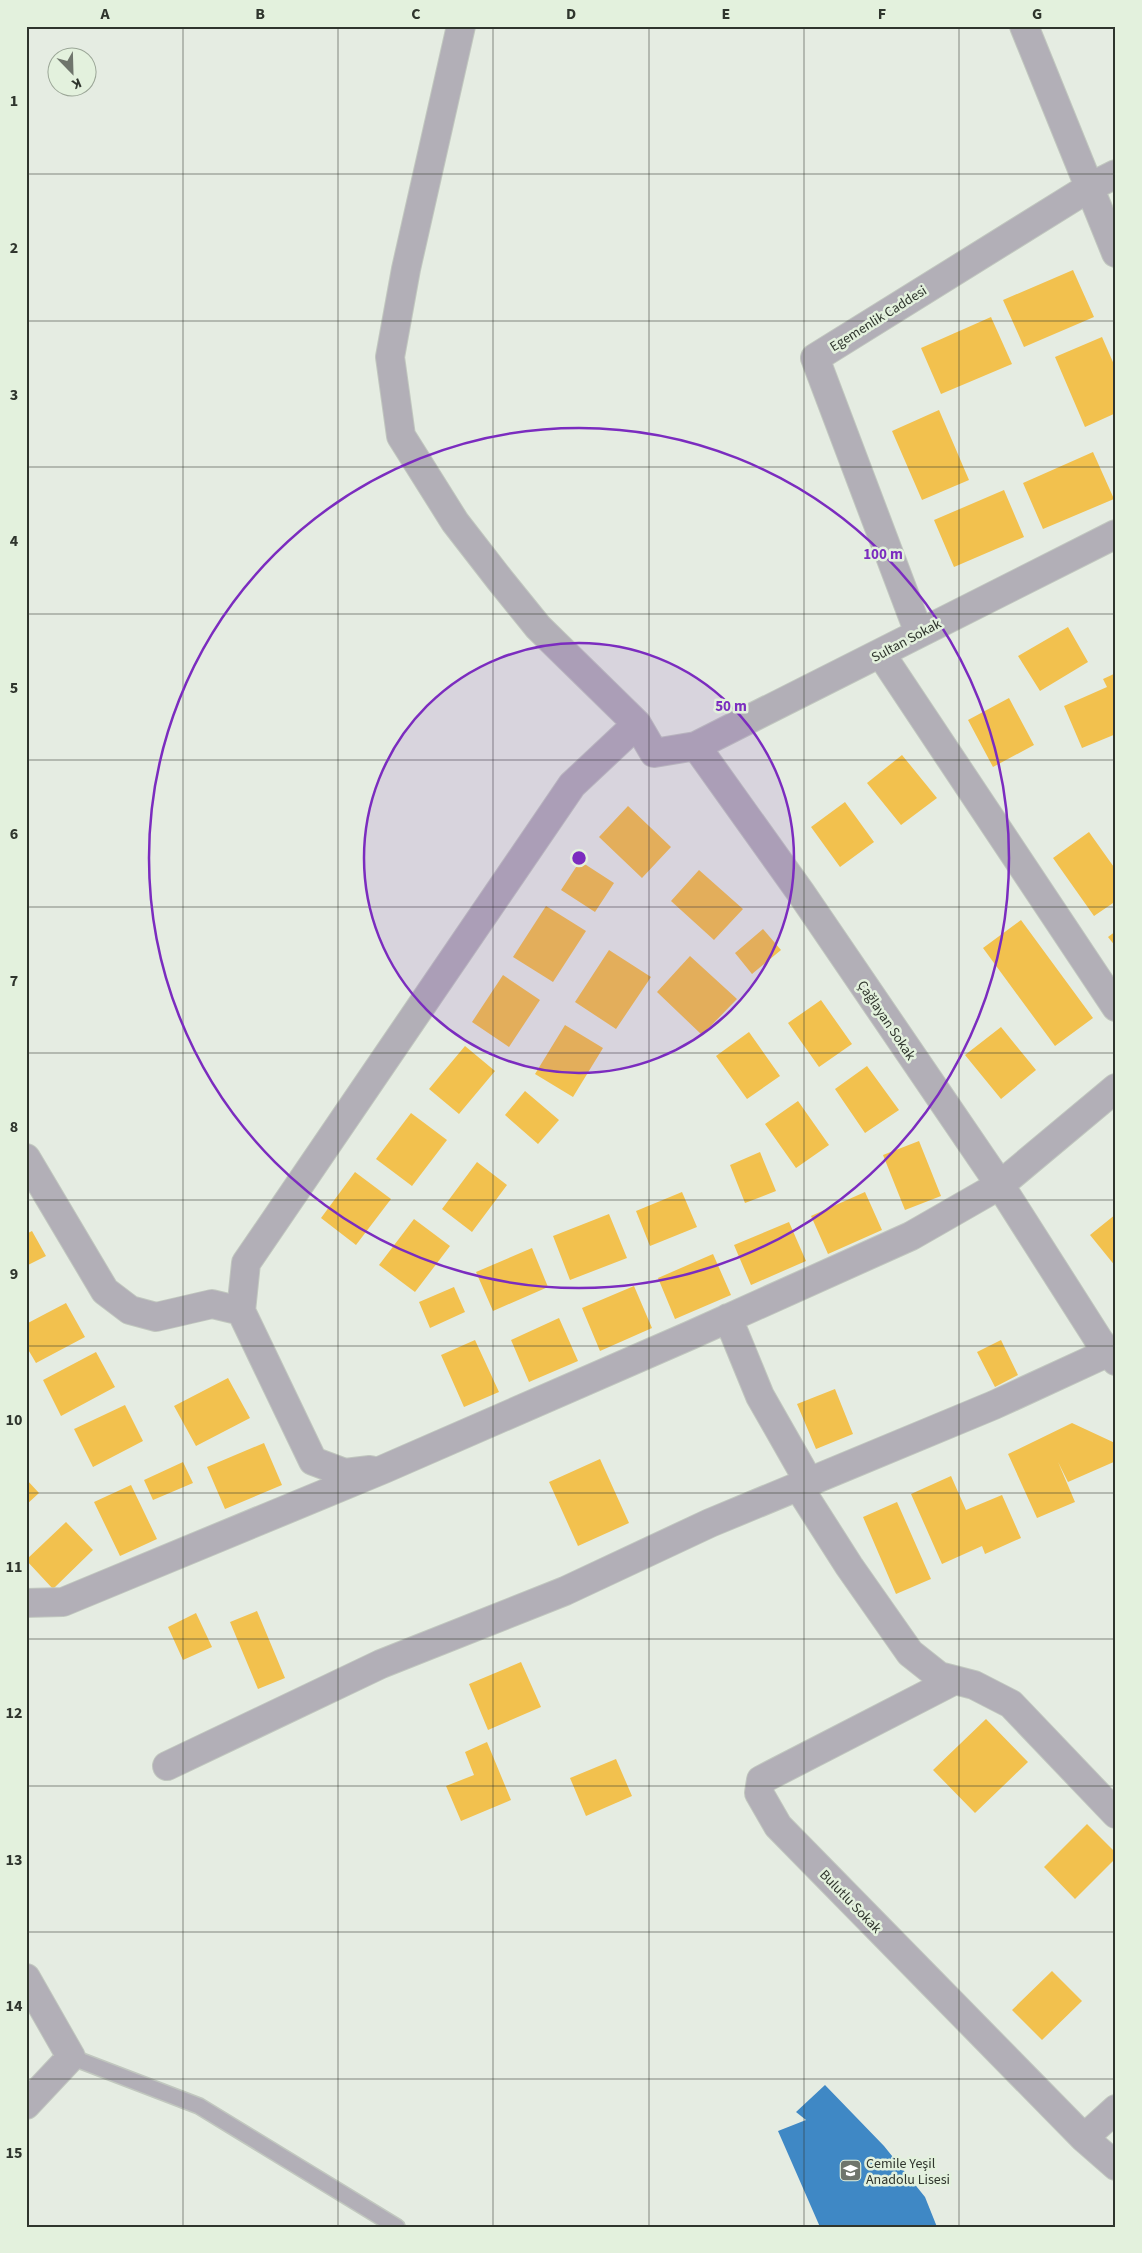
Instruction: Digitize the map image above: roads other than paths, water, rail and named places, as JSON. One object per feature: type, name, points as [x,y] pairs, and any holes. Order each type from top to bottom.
[{"type":"street","points":[[462,26],[406,269],[390,357],[401,436],[455,522],[538,627],[637,724],[654,753],[696,746]]},
{"type":"street","points":[[1024,26],[1116,253]]},
{"type":"street","name":"Egemenlik Caddesi","points":[[919,633],[815,358],[1090,187],[1116,174]]},
{"type":"street","name":"Sultan Sokak","points":[[696,746],[1116,534]]},
{"type":"street","points":[[881,654],[1116,1006]]},
{"type":"street","points":[[384,1468],[345,1473],[313,1461],[241,1311],[246,1263],[572,785],[637,724]]},
{"type":"street","name":"Çağlayan Sokak","points":[[696,746],[801,893],[1110,1346]]},
{"type":"street","points":[[26,1603],[63,1602],[384,1468],[911,1236],[1000,1185],[1116,1088]]},
{"type":"street","points":[[26,1158],[105,1292],[130,1310],[156,1317],[212,1304],[241,1311]]},
{"type":"street","points":[[728,1318],[760,1396],[804,1484],[849,1566],[910,1653],[939,1676],[974,1685],[1010,1704],[1116,1814]]},
{"type":"street","points":[[167,1766],[381,1664],[565,1591],[710,1523],[994,1405],[1110,1346]]},
{"type":"street","name":"Bulutlu Sokak","points":[[955,1680],[761,1780],[759,1792],[778,1826],[1084,2138],[1116,2166]]},
{"type":"street","points":[[26,1978],[71,2058],[26,2105]]},
{"type":"street","points":[[1084,2138],[1116,2109]]},
{"type":"lane","points":[[71,2058],[199,2106],[397,2227]]},
{"type":"place","name":"Cemile Yeşil Anadolu Lisesi","points":[[850,2171]]}]
